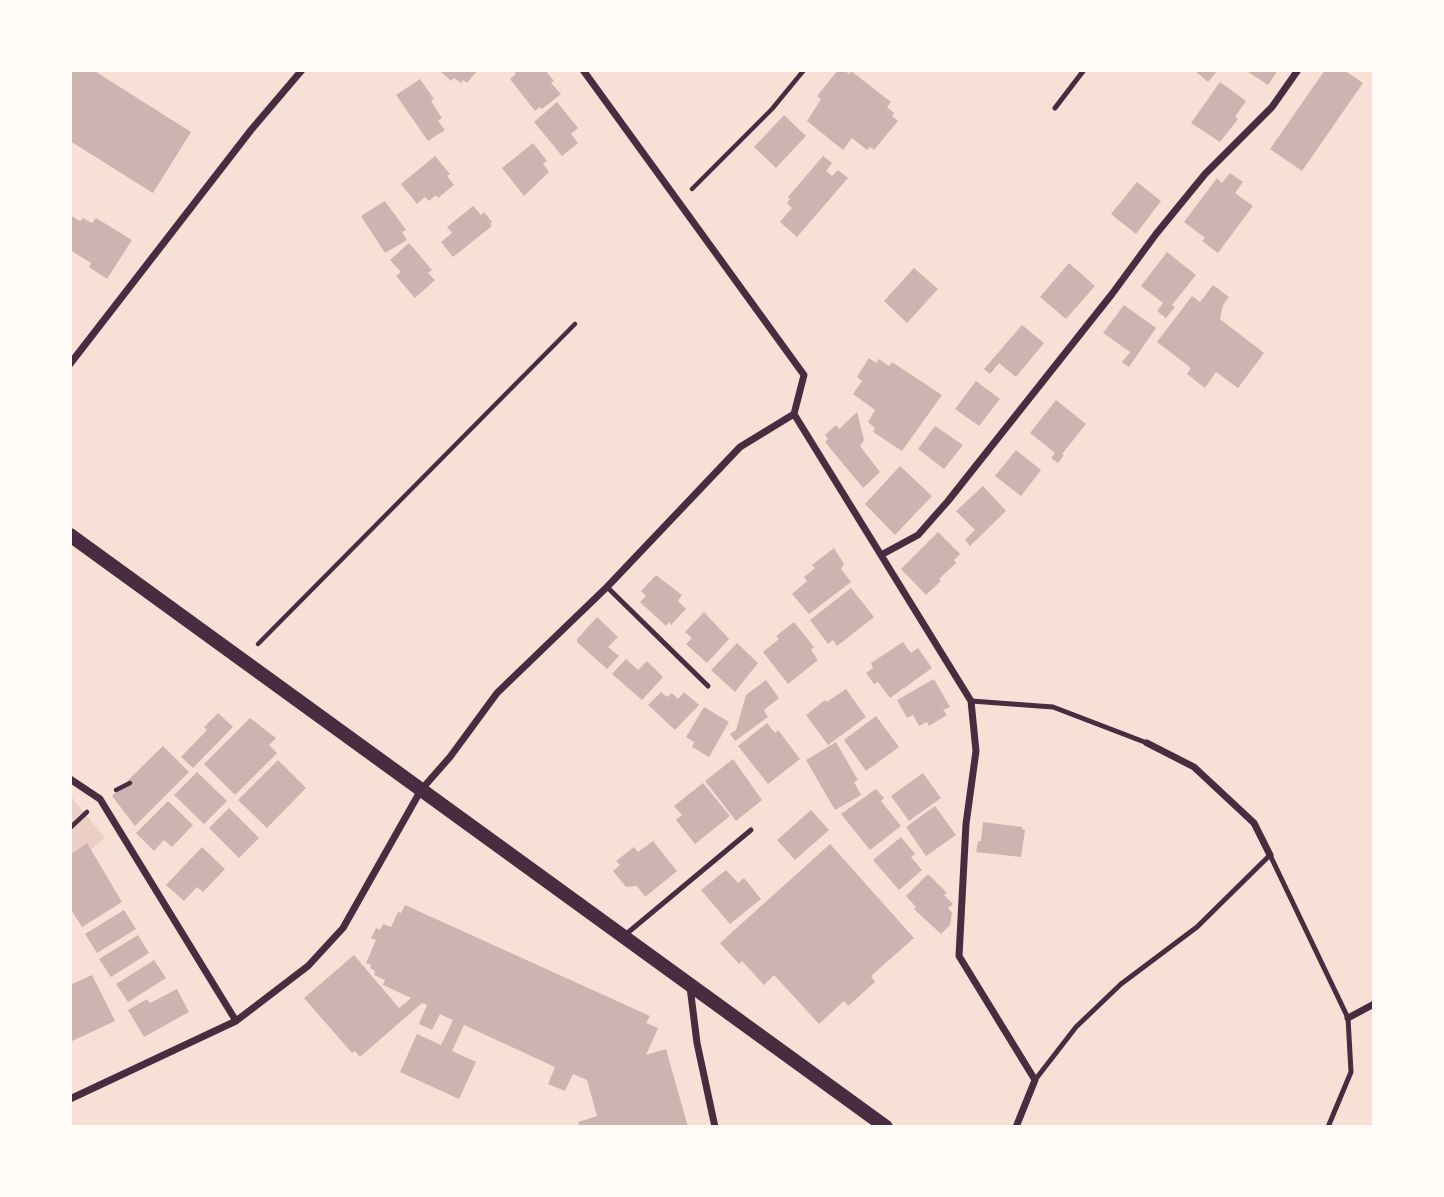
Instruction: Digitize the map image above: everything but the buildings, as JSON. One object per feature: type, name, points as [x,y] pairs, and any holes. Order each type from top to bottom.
[{"type":"main road","points":[[70,535],[886,1127]]},
{"type":"street","points":[[70,364],[251,130],[302,70]]},
{"type":"street","points":[[70,1099],[236,1021],[308,966],[344,928],[421,790],[450,757],[497,693],[607,587],[740,447],[794,414],[804,375],[583,70]]},
{"type":"street","points":[[881,555],[918,535],[948,501],[1164,224],[1205,174],[1272,107],[1298,70]]},
{"type":"street","points":[[794,414],[971,701],[976,751],[966,824],[959,956],[1035,1080],[1016,1127]]},
{"type":"street","points":[[1147,743],[1194,767],[1254,823],[1270,855]]},
{"type":"street","points":[[70,779],[100,799],[236,1021]]},
{"type":"street","points":[[690,984],[696,1044],[715,1127]]},
{"type":"street","points":[[1348,1018],[1374,1003]]},
{"type":"lane","points":[[1055,108],[1084,70]]},
{"type":"lane","points":[[607,587],[708,686]]},
{"type":"lane","points":[[971,701],[1053,707],[1147,743]]},
{"type":"lane","points":[[624,937],[751,830]]},
{"type":"lane","points":[[1035,1080],[1076,1027],[1121,984],[1197,927],[1270,855],[1348,1018],[1352,1072],[1328,1127]]},
{"type":"path","points":[[678,202],[737,146],[804,70]]},
{"type":"path","points":[[242,659],[575,324]]},
{"type":"shaded area","points":[[70,795],[105,838],[70,867]]}]
